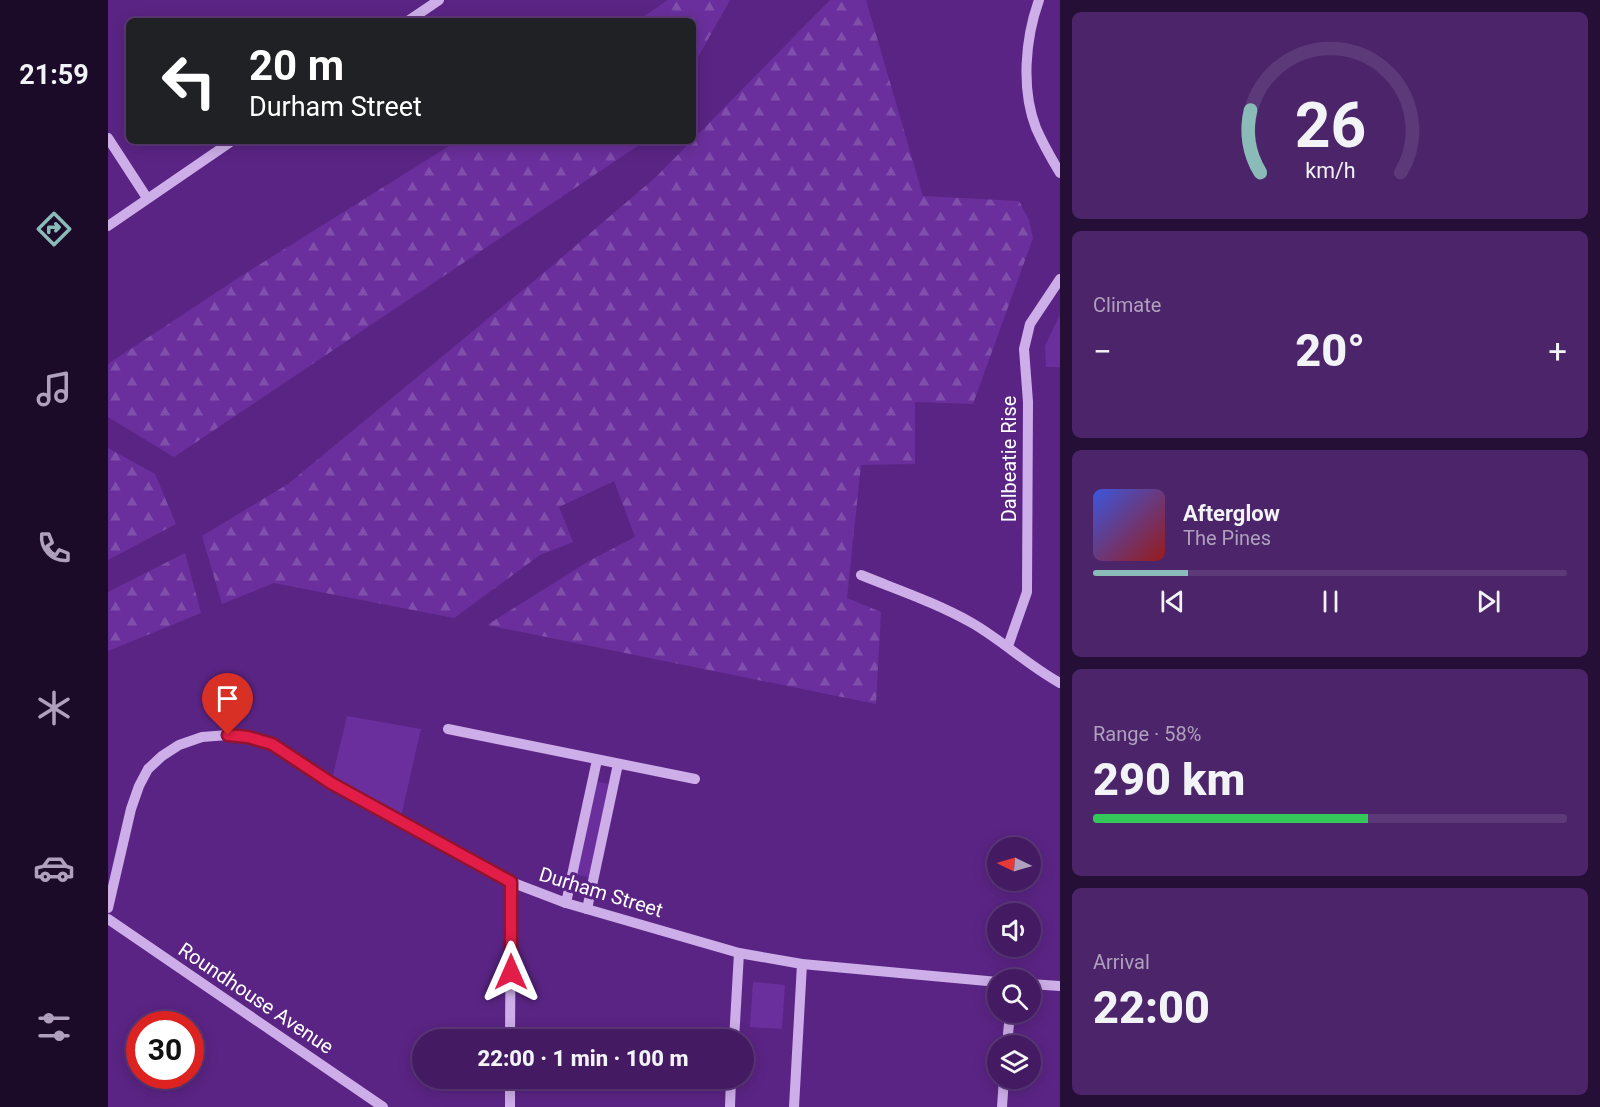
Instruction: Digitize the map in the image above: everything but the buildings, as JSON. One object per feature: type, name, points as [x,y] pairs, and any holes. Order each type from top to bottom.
[{"type":"street","points":[[412,18],[439,0]]},
{"type":"street","points":[[1039,0],[1029,47],[1026,77],[1030,106],[1036,126],[1060,173]]},
{"type":"street","points":[[108,138],[147,198]]},
{"type":"street","points":[[108,226],[228,144]]},
{"type":"street","name":"Dalbeatie Rise","points":[[1008,646],[1027,592],[1028,402],[1024,349],[1030,324],[1060,279]]},
{"type":"street","points":[[861,575],[931,602],[971,622],[1008,646],[1045,675],[1060,683]]},
{"type":"street","points":[[448,729],[695,779]]},
{"type":"street","name":"Durham Street","points":[[108,908],[131,809],[148,769],[179,745],[202,737],[228,735],[248,737],[272,744],[331,783],[511,882],[566,903],[739,953],[802,964],[987,981]]},
{"type":"street","points":[[566,903],[597,760]]},
{"type":"street","points":[[587,909],[618,764]]},
{"type":"street","points":[[510,1029],[511,882]]},
{"type":"street","name":"Roundhouse Avenue","points":[[108,919],[384,1107]]},
{"type":"street","points":[[735,1029],[739,953]]},
{"type":"street","points":[[794,1107],[802,964]]},
{"type":"street","points":[[1041,985],[1060,986]]},
{"type":"street","points":[[510,1089],[510,1107]]},
{"type":"street","points":[[730,1107],[731,1089]]},
{"type":"street","points":[[1002,1107],[1003,1089]]},
{"type":"green space","points":[[668,0],[730,0],[696,61],[696,18],[641,18]]},
{"type":"green space","points":[[830,0],[866,0],[923,196],[1019,201],[1029,220],[1033,238],[973,404],[915,402],[915,464],[861,465],[847,598],[881,612],[876,704],[487,625],[589,561],[635,537],[614,481],[559,507],[573,542],[540,555],[454,618],[274,583],[222,604],[202,536],[288,484],[553,265],[657,176],[688,144],[696,144],[696,136]]},
{"type":"green space","points":[[452,144],[641,144],[174,457],[108,417],[108,364],[235,280]]},
{"type":"green space","points":[[1060,314],[1060,367],[1046,367],[1045,346]]},
{"type":"green space","points":[[108,448],[155,474],[176,524],[108,560]]},
{"type":"green space","points":[[185,553],[201,613],[108,651],[108,592]]},
{"type":"green space","points":[[347,716],[421,729],[400,821],[331,783]]},
{"type":"green space","points":[[591,780],[613,785],[594,878],[572,874]]},
{"type":"green space","points":[[753,982],[785,985],[782,1029],[750,1027]]},
{"type":"route","points":[[228,735],[248,737],[272,744],[331,783],[511,882],[511,972]]}]
